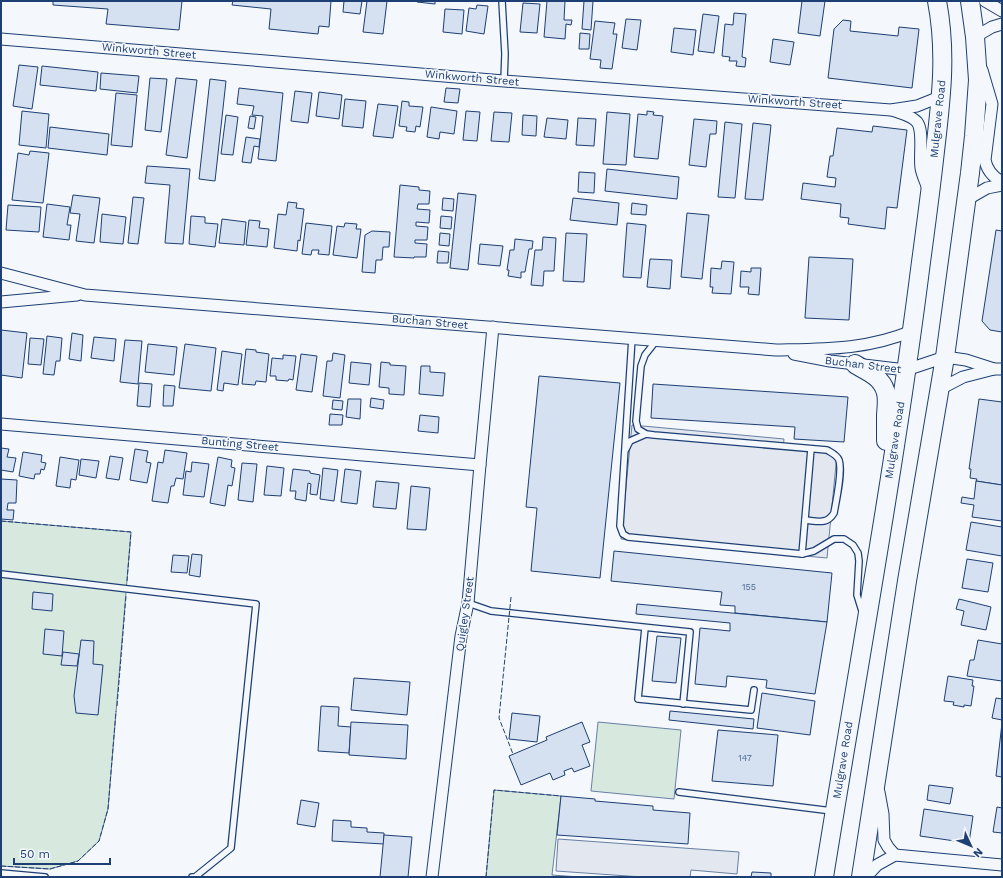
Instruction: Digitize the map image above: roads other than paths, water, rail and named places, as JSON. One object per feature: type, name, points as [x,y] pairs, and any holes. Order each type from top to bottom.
[{"type":"main road","name":"Mulgrave Road","points":[[824,877],[886,500],[912,331],[930,195],[942,96],[943,69],[942,41],[937,1]]},
{"type":"main road","points":[[861,877],[907,581],[945,357],[974,136],[978,80],[977,56],[970,1]]},
{"type":"main road","points":[[854,364],[878,378],[887,395],[886,500]]},
{"type":"street","points":[[986,1],[1002,11]]},
{"type":"street","points":[[975,37],[992,27],[1002,24]]},
{"type":"street","name":"Winkworth Street","points":[[1,39],[504,81],[891,110],[917,106],[942,96]]},
{"type":"street","points":[[977,56],[992,104],[985,160],[986,167],[1002,183]]},
{"type":"street","points":[[891,110],[913,118],[917,123],[920,133],[921,169],[930,195]]},
{"type":"street","points":[[966,200],[987,188],[1002,183]]},
{"type":"street","name":"Buchan Street","points":[[1,273],[85,295]]},
{"type":"street","name":"Buchan Street","points":[[1,302],[85,295],[776,350],[830,361],[906,370],[945,357],[966,360],[998,369]]},
{"type":"street","name":"Quigley Street","points":[[432,877],[461,636],[468,603],[493,327]]},
{"type":"street","name":"Buchan Street","points":[[776,350],[856,347],[890,340],[912,331]]},
{"type":"street","name":"Buchan Street","points":[[940,389],[963,377],[998,369]]},
{"type":"street","name":"Bunting Street","points":[[1,424],[480,465]]},
{"type":"street","points":[[877,779],[883,814],[884,840],[888,848],[895,855]]},
{"type":"street","points":[[866,877],[877,865],[895,855],[1002,864]]},
{"type":"lane","points":[[502,1],[505,54],[504,81]]},
{"type":"lane","points":[[632,338],[620,526],[623,534],[628,537],[802,554],[814,551],[834,539],[844,539],[853,545],[858,553],[857,595],[865,623]]},
{"type":"lane","points":[[656,340],[645,355],[641,366],[636,421],[638,429],[646,434],[654,436],[827,450],[835,454],[839,461],[840,472],[834,513],[831,519],[825,521],[805,520]]},
{"type":"lane","points":[[625,451],[630,441],[646,434]]},
{"type":"lane","points":[[802,554],[811,449]]},
{"type":"lane","points":[[1,574],[256,604],[231,848],[195,877],[192,877]]},
{"type":"lane","points":[[468,603],[491,611],[690,632],[683,704]]},
{"type":"lane","points":[[645,628],[638,699],[751,710],[754,690]]},
{"type":"lane","points":[[679,792],[834,811]]},
{"type":"lane","points":[[1,873],[45,877]]}]
